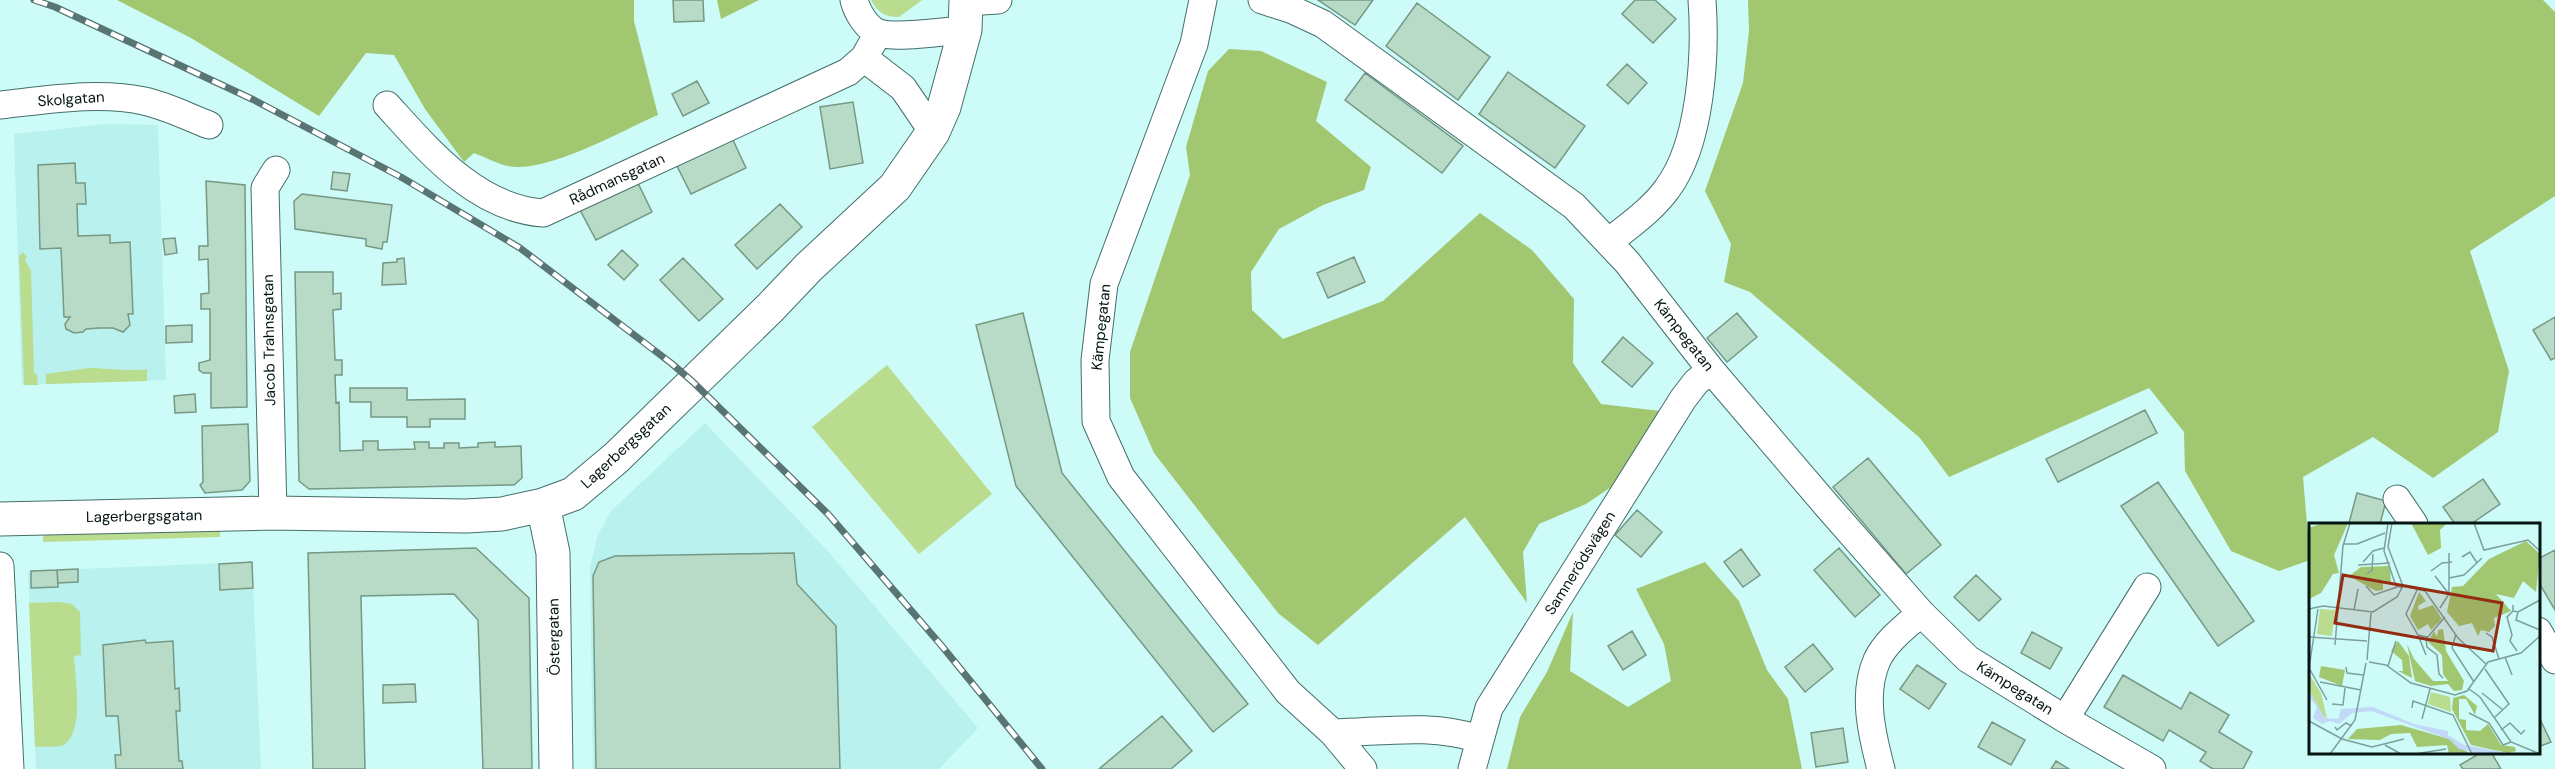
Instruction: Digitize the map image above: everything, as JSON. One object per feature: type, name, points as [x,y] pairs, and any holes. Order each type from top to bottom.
[{"type":"street","points":[[854,0],[865,23],[878,33],[897,34],[974,8]]},
{"type":"street","name":"Kämpegatan","points":[[1203,0],[1194,44],[1104,284],[1095,360],[1096,421],[1121,477],[1288,692],[1333,733],[1363,769]]},
{"type":"street","name":"Kämpegatan","points":[[1262,0],[1293,10],[1323,24],[1574,206],[1627,262],[1711,370],[1921,613],[1968,659],[2152,769]]},
{"type":"street","points":[[1608,242],[1668,188],[1692,133],[1702,68],[1698,1]]},
{"type":"street","name":"Lagerbergsgatan","points":[[0,519],[273,513],[466,516],[502,514],[543,505],[573,494],[616,458],[809,267],[895,187],[933,132],[944,106],[974,8]]},
{"type":"street","name":"Rådmansgatan","points":[[387,105],[434,156],[454,174],[498,201],[522,212],[543,213],[848,72],[864,58],[878,33]]},
{"type":"street","points":[[864,58],[903,88],[933,132]]},
{"type":"street","name":"Skolgatan","points":[[0,105],[108,96],[162,106],[209,125]]},
{"type":"street","name":"Jacob Trahnsgatan","points":[[273,513],[265,188],[276,170]]},
{"type":"street","name":"Samnerödsvägen","points":[[1472,769],[1489,708],[1683,399],[1696,381],[1711,370]]},
{"type":"street","points":[[2397,499],[2413,523]]},
{"type":"street","name":"Östergatan","points":[[543,505],[553,553],[556,769]]},
{"type":"street","points":[[0,566],[10,769]]},
{"type":"street","name":"Kämpegatan","points":[[2065,719],[2147,587]]},
{"type":"street","points":[[1881,769],[1873,735],[1869,692],[1871,682],[1877,661],[1885,648],[1921,613]]},
{"type":"street","points":[[2540,634],[2555,660]]},
{"type":"street","points":[[1333,733],[1418,728],[1464,734],[1479,739]]},
{"type":"shaded area","points":[[106,124],[158,125],[166,380],[22,385],[14,134]]},
{"type":"shaded area","points":[[705,423],[826,549],[978,728],[939,769],[593,769],[590,567],[598,535],[611,511]]},
{"type":"shaded area","points":[[252,562],[261,769],[36,769],[28,571]]},
{"type":"green space","points":[[117,0],[634,0],[634,21],[658,115],[608,139],[553,161],[519,167],[508,166],[474,153],[464,162],[425,109],[394,55],[366,53],[319,116],[191,38]]},
{"type":"green space","points":[[717,0],[759,0],[721,19]]},
{"type":"green space","points":[[871,0],[922,0],[899,17],[882,13]]},
{"type":"green space","points":[[1748,0],[2543,0],[2555,12],[2555,196],[2470,251],[2509,371],[2498,432],[2433,478],[2373,437],[2303,477],[2309,560],[2279,571],[2231,551],[2185,471],[2184,432],[2149,388],[1949,477],[1920,438],[1750,292],[1724,282],[1731,244],[1705,191],[1743,83],[1749,31]]},
{"type":"green space","points":[[1229,49],[1261,51],[1327,82],[1316,121],[1371,167],[1364,190],[1323,205],[1279,229],[1251,272],[1252,310],[1283,339],[1383,301],[1480,213],[1532,250],[1574,299],[1573,363],[1601,404],[1660,411],[1614,485],[1586,504],[1539,524],[1523,552],[1527,603],[1465,517],[1318,645],[1278,613],[1154,453],[1130,398],[1130,352],[1190,175],[1186,147],[1208,71]]},
{"type":"green space","points":[[23,252],[31,271],[34,373],[37,374],[38,385],[24,385],[19,256]]},
{"type":"green space","points":[[887,365],[992,494],[919,554],[812,427]]},
{"type":"green space","points":[[89,368],[147,369],[147,381],[46,384],[46,374]]},
{"type":"green space","points":[[220,529],[220,537],[43,542],[43,533]]},
{"type":"green space","points":[[1705,562],[1739,601],[1767,670],[1788,699],[1802,769],[1507,769],[1520,717],[1547,672],[1573,612],[1570,671],[1628,707],[1671,681],[1664,644],[1636,589]]},
{"type":"green space","points":[[29,603],[72,604],[80,612],[81,655],[74,656],[77,691],[76,717],[70,739],[63,745],[35,747]]},
{"type":"building","points":[[673,0],[703,0],[704,21],[674,22]]},
{"type":"building","points":[[1318,0],[1373,0],[1355,25]]},
{"type":"building","points":[[1635,0],[1655,0],[1676,19],[1653,43],[1622,14]]},
{"type":"building","points":[[1417,3],[1490,57],[1458,100],[1386,46]]},
{"type":"building","points":[[1627,64],[1647,83],[1628,104],[1607,85]]},
{"type":"building","points":[[1508,72],[1585,126],[1555,168],[1479,114]]},
{"type":"building","points":[[1365,73],[1463,146],[1442,173],[1345,100]]},
{"type":"building","points":[[697,81],[709,103],[683,116],[672,94]]},
{"type":"building","points":[[853,102],[863,163],[830,169],[820,107]]},
{"type":"building","points":[[732,138],[746,168],[691,194],[676,164]]},
{"type":"building","points":[[75,163],[76,183],[85,183],[86,204],[77,204],[78,236],[110,235],[110,243],[130,242],[133,314],[128,314],[130,325],[123,332],[113,328],[99,328],[74,333],[66,329],[65,324],[70,317],[64,317],[61,248],[40,249],[38,165]]},
{"type":"building","points":[[333,172],[350,174],[347,191],[331,189]]},
{"type":"building","points":[[206,181],[245,185],[247,407],[211,408],[211,373],[203,373],[199,370],[199,363],[210,360],[210,309],[201,309],[201,294],[209,293],[208,259],[199,260],[199,246],[208,246]]},
{"type":"building","points":[[637,181],[652,212],[596,240],[580,210]]},
{"type":"building","points":[[302,194],[392,205],[387,242],[383,242],[382,249],[366,246],[366,239],[295,229],[294,201]]},
{"type":"building","points":[[780,204],[802,227],[757,269],[735,245]]},
{"type":"building","points":[[175,238],[177,253],[165,255],[163,239]]},
{"type":"building","points":[[622,250],[638,265],[624,280],[608,265]]},
{"type":"building","points":[[1354,257],[1365,282],[1328,298],[1317,273]]},
{"type":"building","points":[[404,258],[406,284],[382,285],[383,263],[397,262],[397,259]]},
{"type":"building","points":[[683,258],[723,299],[699,321],[660,280]]},
{"type":"building","points":[[295,272],[333,272],[333,294],[341,293],[341,309],[333,310],[335,360],[342,360],[342,375],[335,375],[336,403],[339,402],[340,451],[363,450],[363,441],[378,441],[378,450],[415,449],[414,442],[429,442],[429,448],[444,448],[444,443],[459,443],[459,448],[478,447],[478,443],[495,442],[495,447],[521,446],[522,478],[514,485],[309,489],[299,481]]},
{"type":"building","points":[[1023,313],[1062,473],[1248,704],[1213,732],[1016,486],[976,325]]},
{"type":"building","points":[[1737,313],[1757,337],[1727,362],[1707,338]]},
{"type":"building","points":[[2555,317],[2555,358],[2551,360],[2533,330]]},
{"type":"building","points":[[192,325],[192,342],[166,343],[166,326]]},
{"type":"building","points":[[1623,337],[1653,363],[1632,387],[1602,362]]},
{"type":"building","points":[[350,388],[407,388],[407,400],[465,399],[465,419],[430,419],[430,427],[407,427],[407,417],[371,417],[371,402],[350,402]]},
{"type":"building","points":[[195,394],[196,412],[175,413],[174,396]]},
{"type":"building","points":[[2145,410],[2157,433],[2058,482],[2046,459]]},
{"type":"building","points":[[248,424],[250,481],[242,490],[205,493],[200,485],[203,482],[202,426]]},
{"type":"building","points":[[1868,458],[1941,545],[1906,574],[1833,487]]},
{"type":"building","points":[[2483,479],[2500,504],[2472,523],[2454,523],[2443,507]]},
{"type":"building","points":[[2158,482],[2254,621],[2218,646],[2121,506]]},
{"type":"building","points":[[2357,493],[2386,501],[2380,523],[2349,523]]},
{"type":"building","points":[[1637,510],[1662,532],[1641,557],[1615,535]]},
{"type":"building","points":[[476,548],[529,598],[532,769],[483,769],[478,620],[454,594],[361,596],[365,769],[313,769],[308,553]]},
{"type":"building","points":[[1839,548],[1880,595],[1855,617],[1814,570]]},
{"type":"building","points":[[1741,549],[1760,575],[1743,587],[1724,562]]},
{"type":"building","points":[[2555,550],[2555,610],[2540,584],[2540,558]]},
{"type":"building","points":[[794,553],[797,584],[836,626],[840,769],[596,769],[593,576],[599,562],[615,556]]},
{"type":"building","points":[[252,562],[253,588],[220,590],[219,564]]},
{"type":"building","points":[[78,569],[78,582],[58,583],[57,570]]},
{"type":"building","points":[[57,570],[58,587],[31,588],[31,571]]},
{"type":"building","points":[[1976,575],[2001,599],[1979,621],[1954,597]]},
{"type":"building","points":[[1632,631],[1646,655],[1623,670],[1608,646]]},
{"type":"building","points":[[2032,632],[2062,648],[2050,669],[2021,653]]},
{"type":"building","points":[[145,640],[146,643],[173,641],[175,689],[179,688],[180,711],[176,711],[179,761],[182,761],[183,769],[116,769],[115,755],[121,755],[118,716],[106,716],[103,645]]},
{"type":"building","points":[[1813,644],[1833,669],[1805,692],[1785,667]]},
{"type":"building","points":[[1917,665],[1946,684],[1929,709],[1900,689]]},
{"type":"building","points":[[2123,675],[2181,709],[2190,692],[2229,715],[2219,732],[2252,752],[2243,769],[2213,769],[2200,761],[2206,752],[2169,730],[2163,741],[2104,707]]},
{"type":"building","points":[[415,684],[416,702],[383,703],[383,685]]},
{"type":"building","points":[[1162,716],[1192,751],[1171,769],[1099,769]]},
{"type":"building","points":[[2540,719],[2551,742],[2540,746]]},
{"type":"building","points":[[1992,722],[2025,740],[2011,765],[1978,747]]},
{"type":"building","points":[[1843,728],[1848,762],[1816,767],[1811,733]]},
{"type":"building","points":[[2479,754],[2492,754],[2501,769],[2463,769],[2460,765]]},
{"type":"building","points":[[2056,761],[2069,769],[2051,769]]},
{"type":"railway","points":[[34,0],[55,7],[254,100],[401,177],[520,248],[671,363],[828,514],[941,645],[1042,769]]}]
